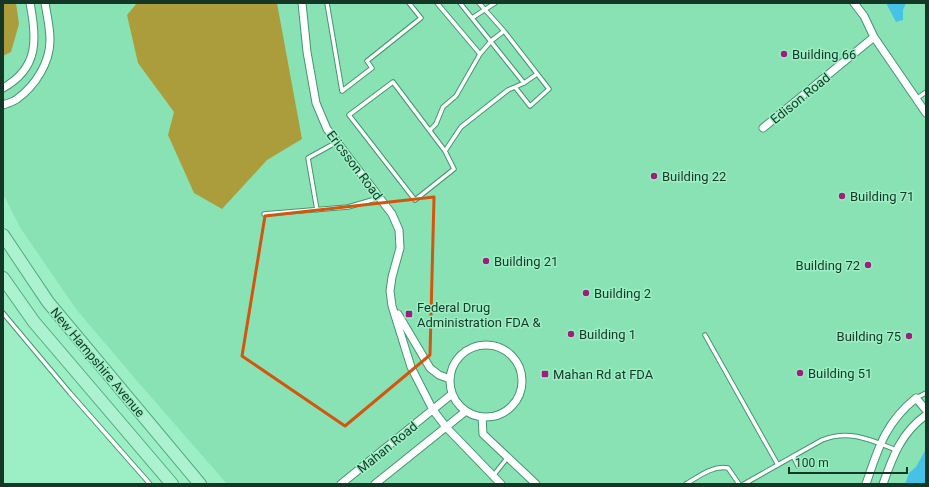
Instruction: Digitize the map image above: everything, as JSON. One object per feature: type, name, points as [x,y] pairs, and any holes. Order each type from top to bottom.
[{"type":"main road","name":"New Hampshire Avenue","points":[[3,234],[48,302],[200,484]]},
{"type":"main road","name":"New Hampshire Avenue","points":[[3,278],[34,322],[172,484]]},
{"type":"street","points":[[3,88],[25,70],[34,51],[34,25],[30,3]]},
{"type":"street","points":[[3,105],[17,99],[33,84],[40,74],[47,58],[50,42],[49,24],[45,3]]},
{"type":"street","name":"Ericsson Road","points":[[302,3],[307,52],[316,103],[327,129],[392,214],[399,230],[400,248],[392,277],[390,291],[392,306]]},
{"type":"street","points":[[854,3],[864,16],[874,37],[925,110]]},
{"type":"street","name":"Edison Road","points":[[763,128],[874,37]]},
{"type":"street","points":[[392,306],[430,368],[439,375],[450,379]]},
{"type":"street","points":[[392,306],[409,362],[433,410],[446,427],[501,484]]},
{"type":"street","points":[[486,344],[503,347],[513,354],[519,362],[522,381],[519,395],[514,404],[505,411],[494,416],[482,417],[472,415],[455,401],[452,394],[450,379],[456,362],[464,353],[475,347],[486,344]]},
{"type":"street","name":"Mahan Road","points":[[341,484],[452,394]]},
{"type":"street","points":[[866,484],[880,444],[895,419],[906,406],[916,398],[926,410]]},
{"type":"street","name":"Mahan Road","points":[[375,484],[466,411]]},
{"type":"street","points":[[883,484],[896,450],[910,429],[917,421],[926,415]]},
{"type":"street","points":[[482,417],[483,434],[536,484]]},
{"type":"lane","points":[[327,3],[342,91],[372,68],[367,61],[420,18],[409,3]]},
{"type":"lane","points":[[437,3],[480,54]]},
{"type":"lane","points":[[460,3],[524,83]]},
{"type":"lane","points":[[479,3],[504,31],[549,89],[530,106],[515,87]]},
{"type":"lane","points":[[472,18],[495,3]]},
{"type":"lane","points":[[430,130],[436,124],[443,107],[456,96],[480,54],[490,41],[504,31]]},
{"type":"lane","points":[[445,151],[461,127],[508,90],[524,83],[537,74]]},
{"type":"lane","points":[[393,82],[430,130],[445,151],[454,169],[414,200],[349,115],[393,82]]},
{"type":"lane","points":[[916,99],[926,92]]},
{"type":"lane","points":[[317,210],[308,158],[337,142]]},
{"type":"lane","points":[[264,214],[348,207],[380,198]]},
{"type":"lane","points":[[3,313],[70,393],[150,484]]},
{"type":"lane","points":[[705,335],[778,465]]},
{"type":"lane","points":[[916,398],[926,392]]},
{"type":"lane","points":[[744,484],[822,440],[836,435],[857,436],[896,450]]},
{"type":"lane","points":[[793,456],[798,466]]},
{"type":"lane","points":[[493,476],[508,457]]},
{"type":"lane","points":[[686,484],[714,468],[723,467],[728,468],[739,484]]},
{"type":"highlighted area","points":[[434,197],[430,355],[345,426],[242,356],[265,216]]},
{"type":"shaded area","points":[[3,3],[926,3],[926,484],[227,484],[76,309],[21,229],[3,194]]},
{"type":"shaded area","points":[[3,3],[16,3],[19,24],[11,52],[3,56]]},
{"type":"shaded area","points":[[137,3],[277,3],[302,139],[267,160],[222,209],[194,193],[168,135],[174,112],[138,63],[127,15]]},
{"type":"water","points":[[886,3],[906,3],[903,10],[903,20],[896,22]]},
{"type":"water","points":[[926,449],[926,484],[905,484],[909,473],[916,467]]},
{"type":"place","name":"Building 66","points":[[784,54]]},
{"type":"place","name":"Building 22","points":[[654,176]]},
{"type":"place","name":"Building 71","points":[[842,196]]},
{"type":"place","name":"Building 21","points":[[486,261]]},
{"type":"place","name":"Building 72","points":[[868,265]]},
{"type":"place","name":"Building 2","points":[[586,293]]},
{"type":"place","name":"Federal Drug Administration FDA &","points":[[409,314]]},
{"type":"place","name":"Building 1","points":[[571,334]]},
{"type":"place","name":"Building 75","points":[[909,336]]},
{"type":"place","name":"Building 51","points":[[800,373]]},
{"type":"place","name":"Mahan Rd at FDA","points":[[545,374]]}]
